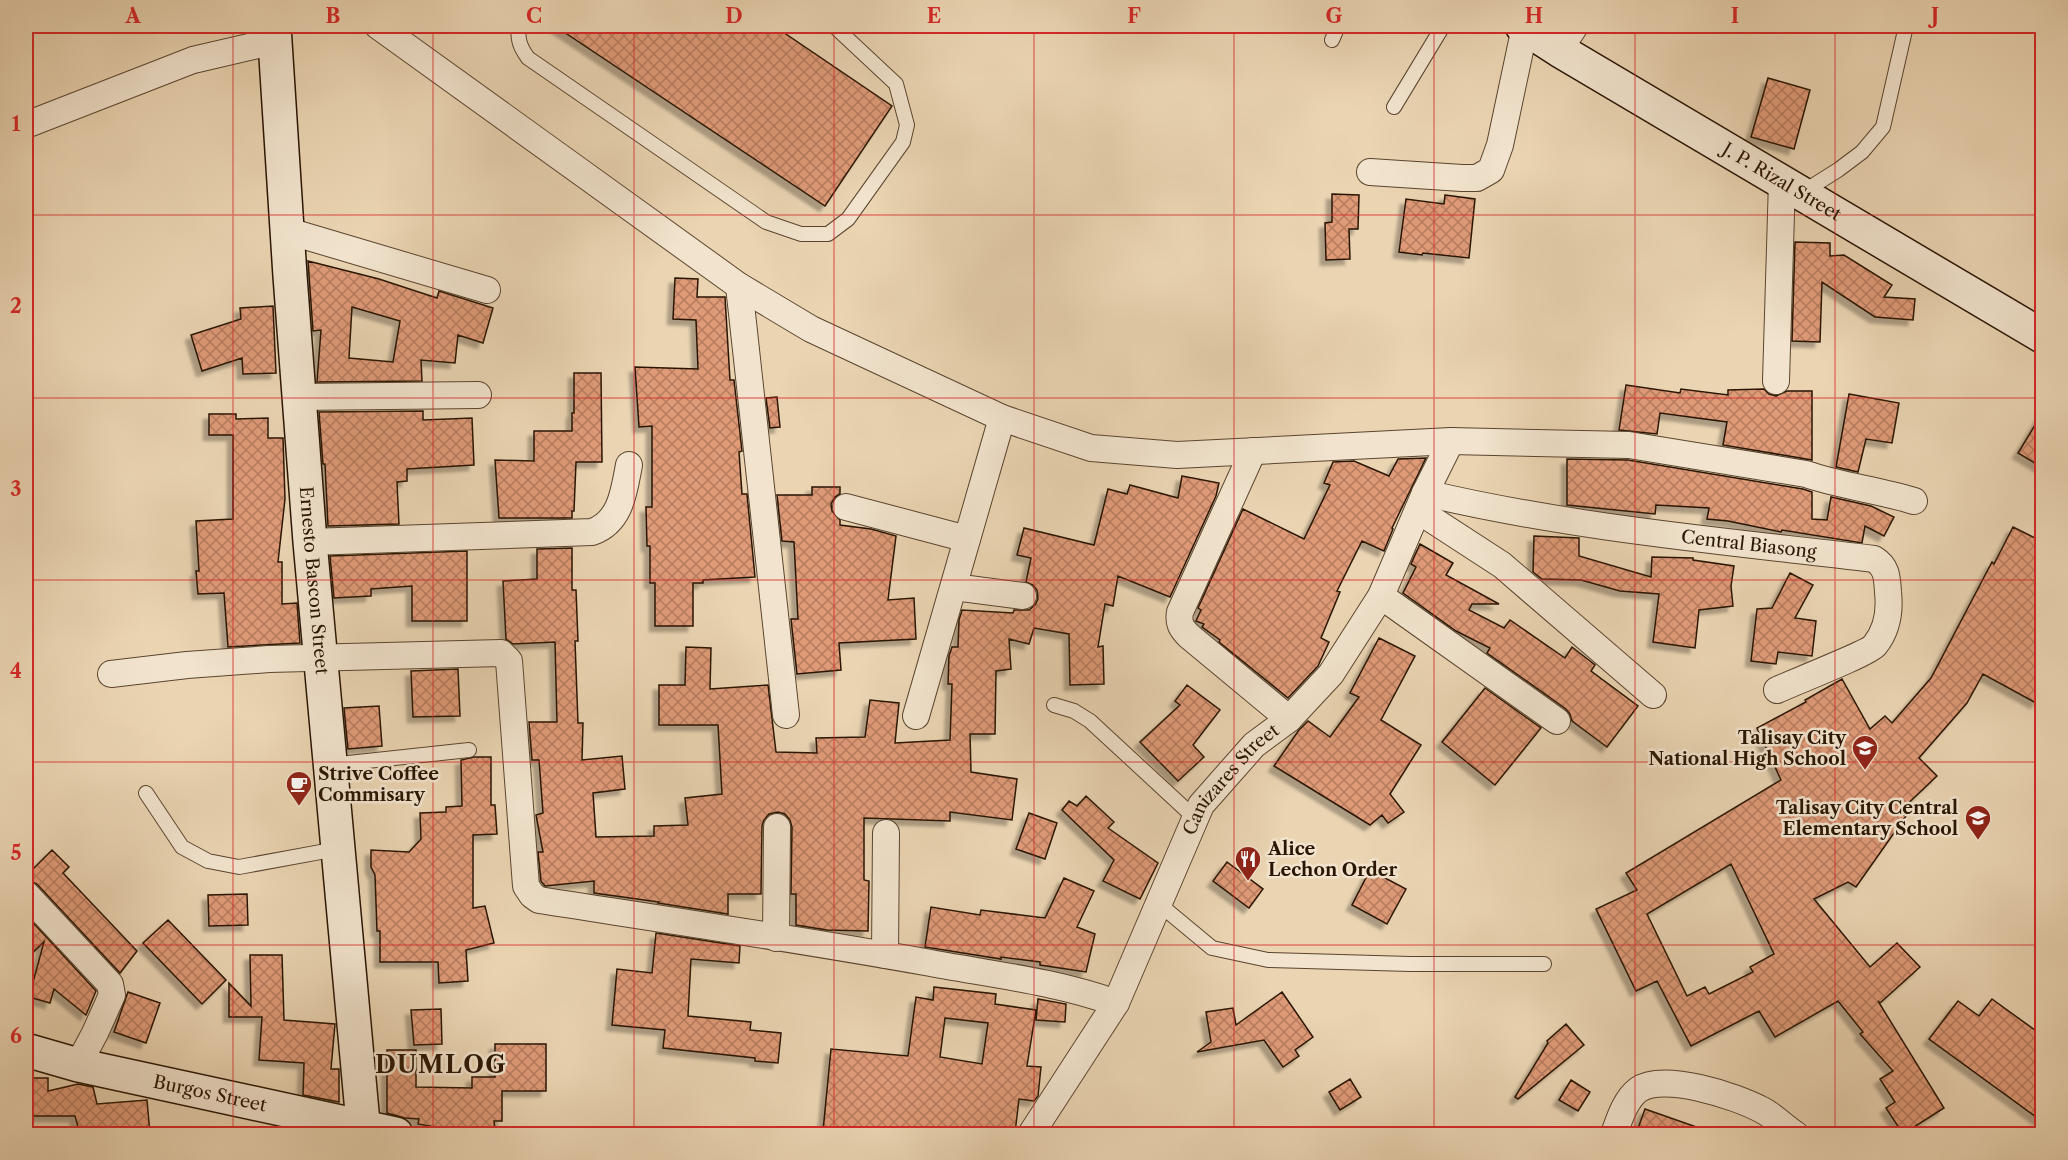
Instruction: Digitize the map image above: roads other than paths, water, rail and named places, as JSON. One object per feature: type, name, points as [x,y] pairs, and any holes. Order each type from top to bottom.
[{"type":"street","points":[[378,26],[739,286],[811,329],[1002,418],[1091,448],[1177,455],[1450,441],[1629,445],[1806,474],[1833,483],[1914,501]]},
{"type":"street","points":[[1370,172],[1477,178],[1491,171],[1500,145],[1524,26]]},
{"type":"street","name":"J. P. Rizal Street","points":[[1524,26],[1567,38],[1792,187],[2043,336]]},
{"type":"street","points":[[26,125],[193,60],[274,33]]},
{"type":"street","name":"Ernesto Bascon Street","points":[[274,33],[310,542],[364,1132]]},
{"type":"street","points":[[1776,381],[1792,187]]},
{"type":"street","points":[[288,231],[487,290]]},
{"type":"street","points":[[739,286],[786,715]]},
{"type":"street","points":[[299,397],[477,395]]},
{"type":"street","points":[[916,716],[1002,418]]},
{"type":"street","name":"Canizares Street","points":[[1030,1134],[1116,1004],[1201,805],[1254,745],[1289,718],[1331,674],[1381,596],[1450,441]]},
{"type":"street","points":[[1253,451],[1180,612],[1179,620],[1181,628],[1189,636],[1289,718]]},
{"type":"street","points":[[310,542],[592,532],[602,529],[616,512],[623,499],[629,465]]},
{"type":"street","points":[[1422,502],[1502,565],[1653,695]]},
{"type":"street","name":"Central Biasong","points":[[1422,502],[1492,509],[1598,527],[1875,559],[1883,565],[1889,606],[1884,630],[1874,647],[1777,690]]},
{"type":"street","points":[[846,507],[967,538]]},
{"type":"street","points":[[954,587],[1023,596]]},
{"type":"street","points":[[1381,596],[1557,722]]},
{"type":"street","points":[[111,674],[269,659],[501,653],[509,661],[526,886],[539,900],[885,955],[1088,993],[1116,1004]]},
{"type":"street","points":[[776,938],[777,827]]},
{"type":"street","points":[[885,955],[886,833]]},
{"type":"street","points":[[26,894],[110,984],[112,995],[78,1065]]},
{"type":"street","name":"Burgos Street","points":[[26,1050],[78,1065],[364,1132],[396,1134]]},
{"type":"street","points":[[1614,1134],[1624,1108],[1637,1090],[1657,1082],[1682,1084],[1729,1097],[1762,1110],[1795,1134]]},
{"type":"lane","points":[[519,26],[517,37],[520,48],[528,58],[766,222],[801,234],[828,234],[848,219],[903,142],[907,125],[896,84],[834,26]]},
{"type":"lane","points":[[1332,40],[1338,26]]},
{"type":"lane","points":[[1394,107],[1443,26]]},
{"type":"lane","points":[[1792,187],[1838,171],[1862,152],[1883,127],[1906,26]]},
{"type":"lane","points":[[1054,705],[1074,711],[1090,721],[1195,818]]},
{"type":"lane","points":[[330,765],[469,750]]},
{"type":"lane","points":[[146,793],[182,847],[208,861],[238,867],[338,849]]},
{"type":"lane","points":[[1159,904],[1212,948],[1269,960],[1410,964],[1544,964]]},
{"type":"place","name":"Talisay City National High School","points":[[1865,771]]},
{"type":"place","name":"Strive Coffee Commisary","points":[[299,807]]},
{"type":"place","name":"Talisay City Central Elementary School","points":[[1978,841]]},
{"type":"place","name":"Alice Lechon Order","points":[[1248,882]]},
{"type":"district","name":"DUMLOG","points":[[441,1064]]}]
